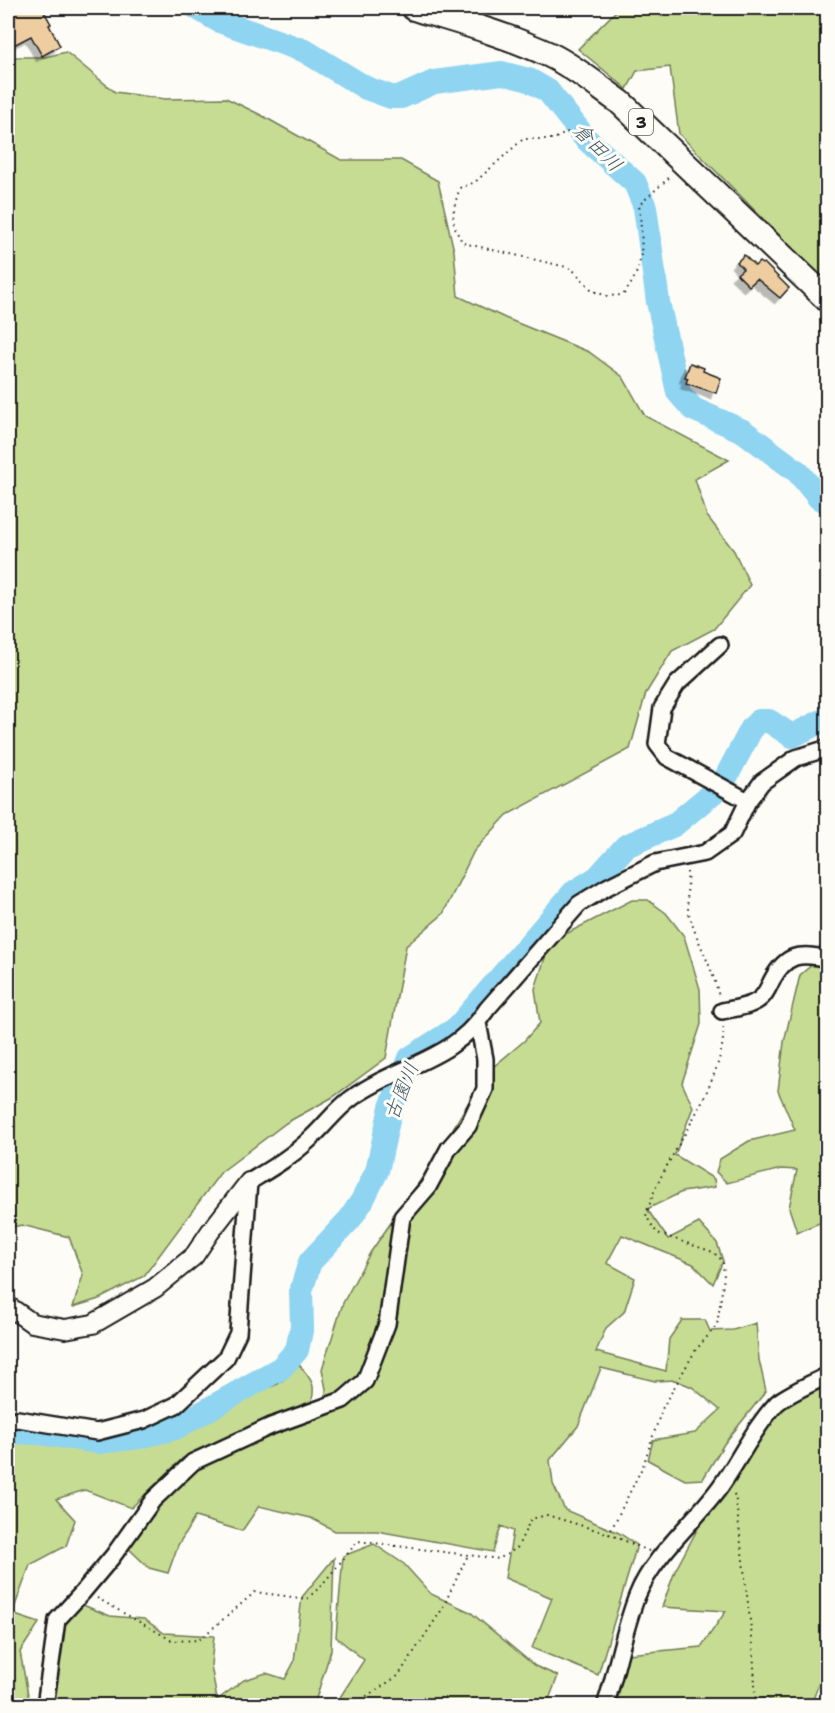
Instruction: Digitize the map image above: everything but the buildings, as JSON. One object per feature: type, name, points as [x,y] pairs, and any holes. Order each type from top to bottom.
[{"type":"highway","name":"3","points":[[414,8],[460,14],[552,57],[583,75],[620,102],[828,300]]},
{"type":"street","points":[[720,645],[677,684],[662,708],[657,744],[667,757],[748,801]]},
{"type":"street","points":[[8,1306],[32,1323],[65,1329],[93,1324],[155,1288],[194,1256],[249,1182],[277,1166],[308,1141],[350,1099],[382,1080],[431,1059],[459,1042],[478,1023],[487,1009],[579,904],[599,891],[655,863],[705,853],[732,834],[748,801],[762,782],[796,758],[828,748]]},
{"type":"street","points":[[722,1011],[751,1005],[763,996],[776,972],[787,960],[797,955],[828,959]]},
{"type":"street","points":[[45,1706],[57,1620],[84,1591],[153,1500],[193,1462],[271,1426],[343,1400],[365,1381],[387,1324],[402,1217],[428,1187],[448,1148],[468,1126],[484,1089],[485,1059],[478,1023]]},
{"type":"street","points":[[8,1421],[18,1419],[97,1432],[144,1420],[176,1405],[226,1358],[238,1333],[249,1182]]},
{"type":"street","points":[[605,1706],[612,1686],[618,1654],[638,1595],[661,1556],[692,1523],[728,1476],[778,1402],[828,1376]]},
{"type":"path","points":[[568,132],[554,139],[523,139],[475,182],[460,188],[453,209],[454,229],[463,243],[571,268],[593,291],[607,296],[623,295],[633,283],[640,264],[643,241],[639,205],[686,163]]},
{"type":"path","points":[[609,1534],[643,1466],[662,1409],[694,1351],[717,1325],[724,1277],[723,1261],[713,1252],[657,1233],[646,1216],[658,1183],[709,1088],[725,1037],[717,986],[688,912],[687,857]]},
{"type":"path","points":[[8,956],[15,957]]},
{"type":"path","points":[[728,1476],[736,1501],[753,1646],[756,1706]]},
{"type":"path","points":[[84,1591],[173,1641],[199,1640],[255,1592],[307,1599],[321,1586],[358,1541],[499,1559],[517,1548],[531,1519],[547,1515],[609,1534],[661,1556]]},
{"type":"path","points":[[351,1706],[398,1676],[441,1611],[468,1555]]},
{"type":"green space","points":[[617,8],[827,8],[827,283],[679,134],[670,67],[637,71],[627,89],[578,49]]},
{"type":"green space","points":[[66,52],[115,92],[165,99],[226,98],[341,160],[401,160],[438,181],[454,251],[458,296],[589,352],[623,377],[645,416],[729,460],[695,479],[707,516],[734,551],[750,585],[714,629],[672,651],[646,693],[630,749],[507,815],[474,851],[443,914],[406,946],[386,1058],[333,1097],[286,1123],[221,1172],[144,1276],[99,1299],[73,1307],[83,1275],[69,1237],[22,1225],[8,1228],[8,57],[45,57]]},
{"type":"green space","points":[[632,900],[648,900],[666,913],[684,936],[700,989],[701,1024],[682,1083],[693,1107],[675,1155],[714,1179],[715,1187],[682,1192],[647,1209],[668,1239],[699,1223],[717,1243],[723,1261],[713,1284],[693,1264],[622,1235],[607,1263],[635,1278],[624,1312],[606,1328],[596,1352],[666,1371],[669,1339],[682,1320],[705,1320],[710,1331],[733,1330],[756,1323],[759,1360],[766,1391],[724,1444],[703,1479],[685,1480],[648,1460],[653,1440],[695,1433],[720,1410],[692,1387],[675,1380],[655,1381],[601,1368],[578,1426],[550,1460],[553,1484],[565,1510],[619,1533],[637,1545],[598,1675],[532,1648],[552,1598],[505,1578],[513,1531],[501,1526],[493,1552],[377,1531],[335,1531],[311,1518],[259,1506],[242,1531],[195,1517],[178,1545],[168,1573],[149,1568],[125,1545],[166,1495],[209,1460],[245,1439],[287,1429],[325,1411],[326,1389],[322,1369],[343,1303],[370,1253],[433,1162],[486,1073],[524,1041],[540,1023],[535,989],[550,942]]},
{"type":"green space","points":[[827,952],[827,1220],[797,1232],[789,1208],[797,1170],[781,1169],[727,1183],[716,1172],[720,1159],[749,1141],[795,1130],[778,1091],[784,1042],[800,975]]},
{"type":"green space","points":[[296,1361],[312,1383],[310,1409],[265,1423],[183,1458],[131,1508],[85,1490],[56,1499],[75,1520],[66,1546],[30,1565],[12,1614],[39,1623],[20,1652],[30,1705],[8,1706],[8,1431],[23,1428],[109,1439],[150,1432],[278,1384],[291,1373]]},
{"type":"green space","points":[[827,1365],[828,1659],[811,1705],[777,1705],[767,1698],[744,1701],[745,1706],[616,1706],[628,1654],[701,1647],[726,1611],[662,1607],[675,1571],[698,1528],[709,1494],[745,1434],[774,1393]]},
{"type":"green space","points":[[374,1544],[404,1564],[431,1594],[470,1612],[535,1666],[558,1676],[548,1702],[536,1706],[335,1705],[364,1660],[336,1637],[343,1556]]},
{"type":"green space","points":[[334,1558],[331,1650],[314,1705],[42,1706],[38,1693],[53,1631],[78,1603],[110,1616],[144,1619],[164,1633],[214,1636],[211,1665],[217,1700],[244,1680],[266,1673],[285,1679],[294,1662],[302,1597]]},
{"type":"waterway","name":"倉田川","points":[[197,8],[219,21],[305,51],[366,88],[391,97],[401,97],[434,82],[502,73],[529,80],[548,91],[585,138],[635,183],[645,207],[658,302],[678,392],[693,409],[743,431],[798,472],[819,498],[828,501]]},
{"type":"waterway","name":"古園川","points":[[8,1432],[38,1433],[98,1442],[139,1437],[175,1428],[281,1368],[297,1350],[302,1326],[301,1291],[310,1262],[350,1219],[377,1171],[391,1107],[410,1058],[457,1028],[573,893],[597,878],[626,846],[674,825],[715,791],[725,779],[752,728],[759,721],[769,721],[792,736],[828,718]]}]
